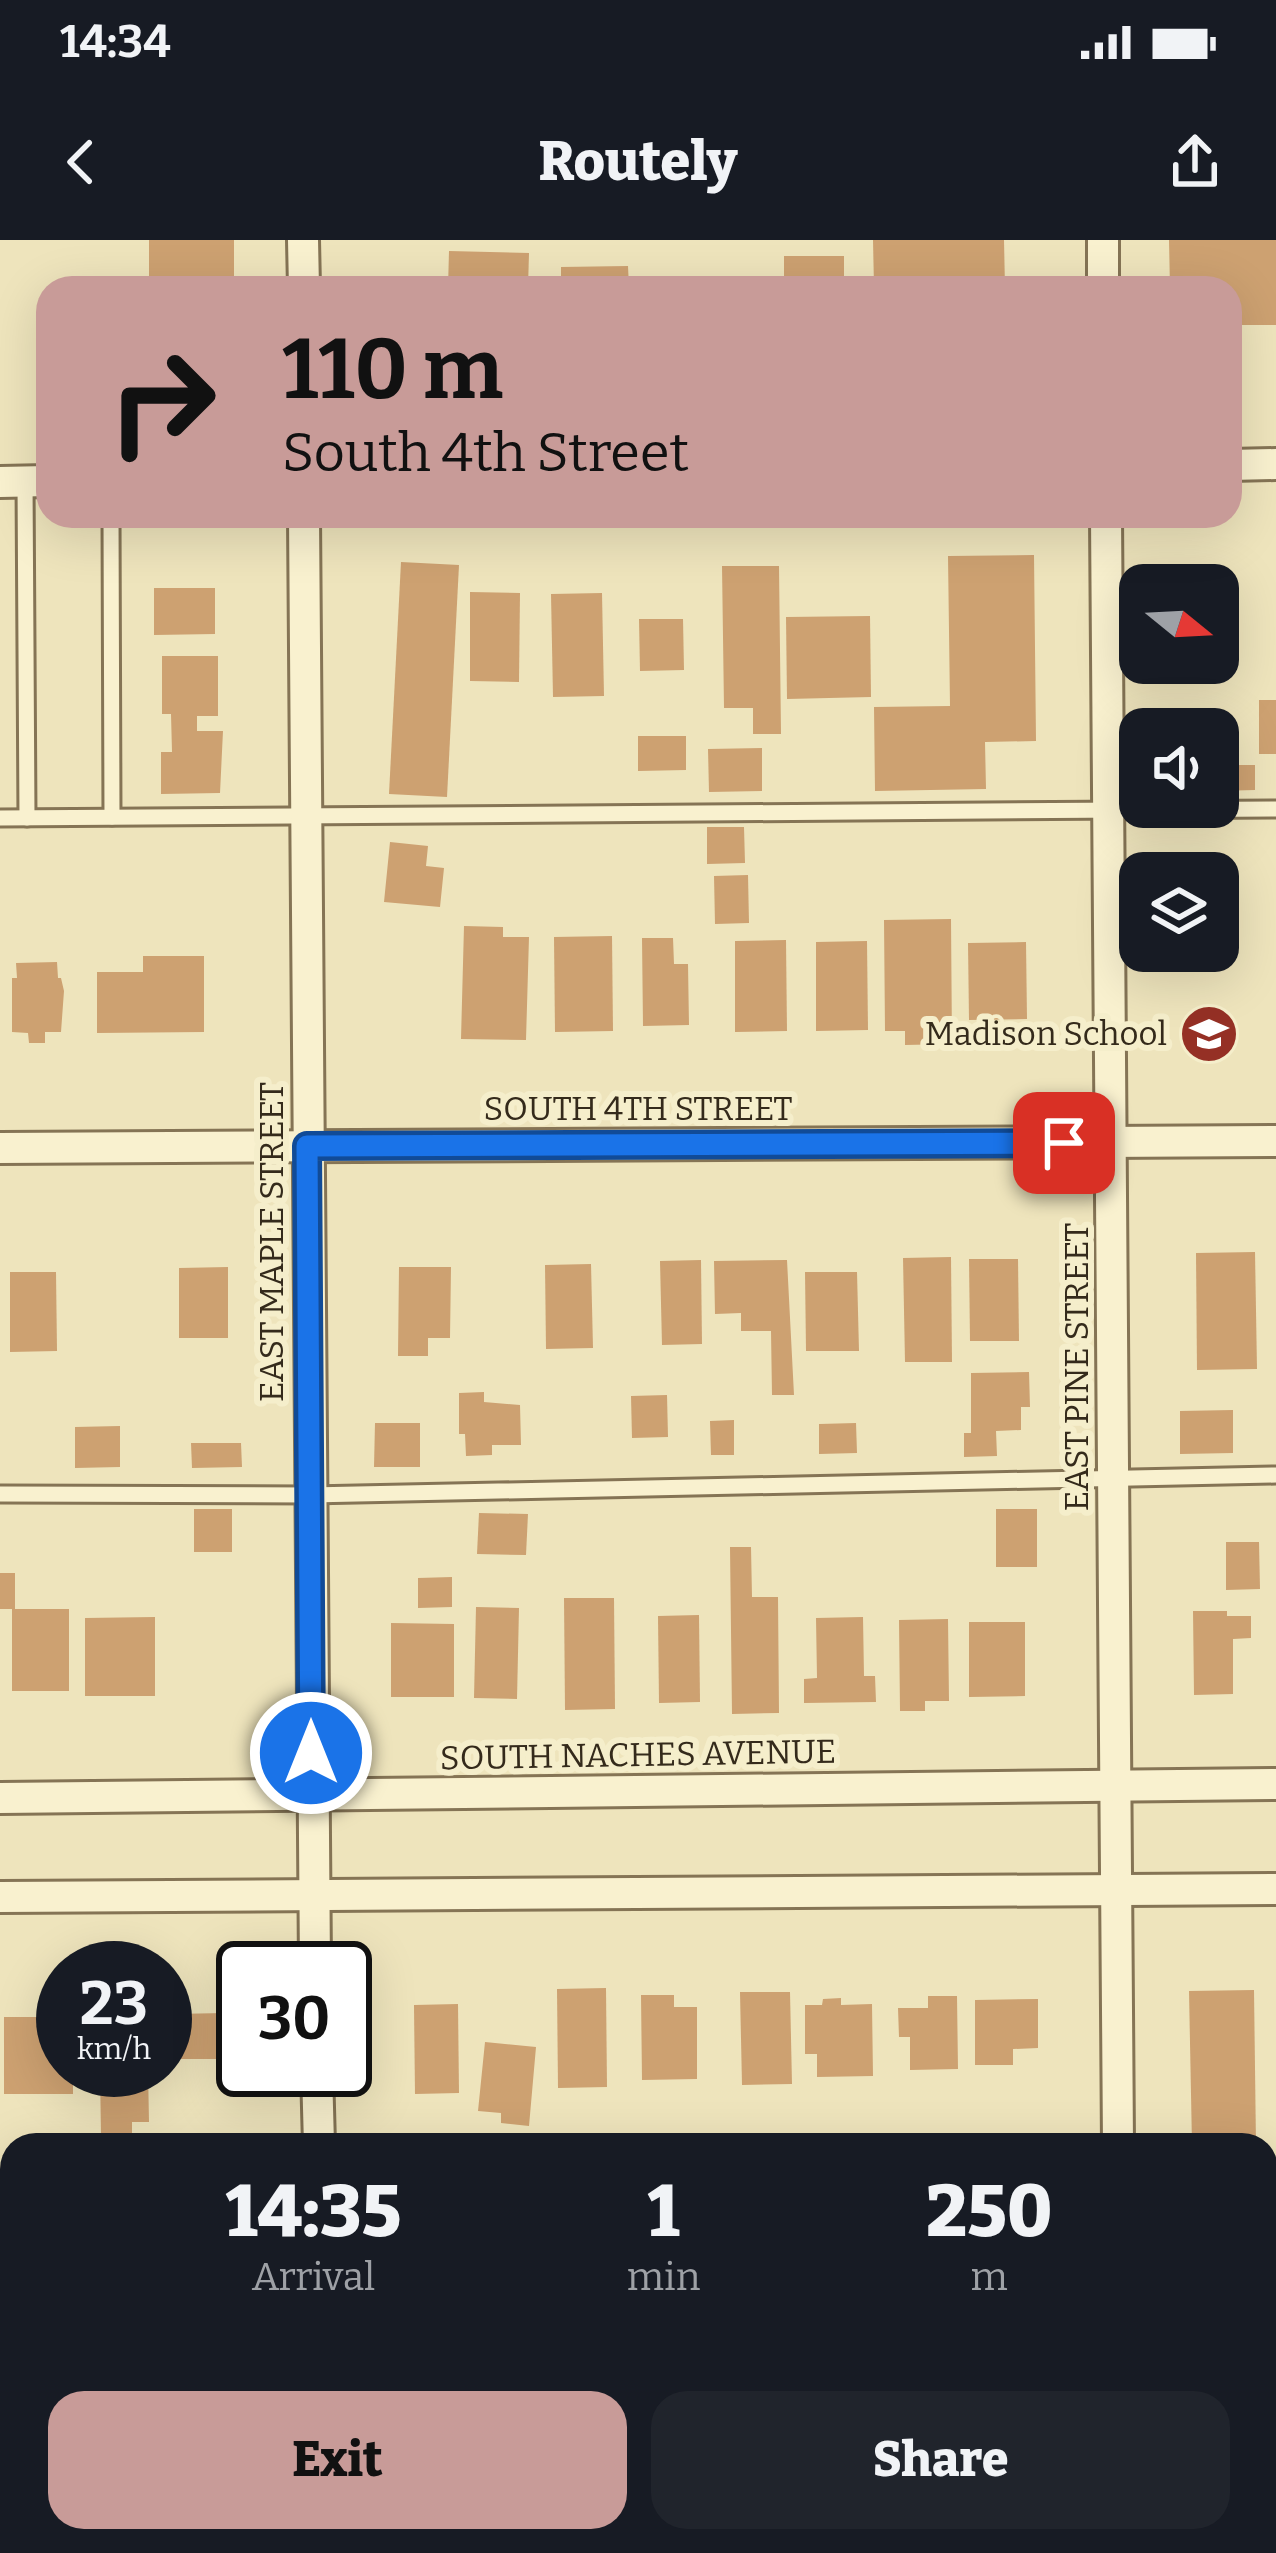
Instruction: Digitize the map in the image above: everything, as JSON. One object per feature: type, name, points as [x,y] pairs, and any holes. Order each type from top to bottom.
[{"type":"street","points":[[303,240],[304,276]]},
{"type":"street","points":[[1103,240],[1103,276]]},
{"type":"street","points":[[1242,465],[1276,464]]},
{"type":"street","name":"EAST MAPLE STREET","points":[[304,528],[315,1941]]},
{"type":"street","name":"EAST PINE STREET","points":[[1106,528],[1118,2133]]},
{"type":"street","name":"SOUTH 4TH STREET","points":[[0,1148],[1276,1141]]},
{"type":"street","name":"SOUTH NACHES AVENUE","points":[[0,1798],[1276,1784]]},
{"type":"street","points":[[0,1898],[1276,1889]]},
{"type":"street","points":[[318,2097],[319,2133]]},
{"type":"lane","points":[[24,481],[27,818]]},
{"type":"lane","points":[[111,528],[112,817]]},
{"type":"lane","points":[[0,818],[1276,808]]},
{"type":"lane","points":[[0,1494],[310,1495],[1276,1475]]},
{"type":"building","points":[[149,240],[234,240],[234,276],[149,276]]},
{"type":"building","points":[[873,240],[1004,240],[1005,276],[874,276]]},
{"type":"building","points":[[1169,240],[1276,240],[1276,325],[1242,325],[1242,276],[1170,276]]},
{"type":"building","points":[[449,251],[529,253],[528,276],[448,276]]},
{"type":"building","points":[[784,256],[844,256],[844,276],[784,276]]},
{"type":"building","points":[[628,266],[628,276],[561,276],[561,267]]},
{"type":"building","points":[[1034,555],[1036,741],[985,742],[986,789],[875,791],[874,707],[950,706],[948,556]]},
{"type":"building","points":[[401,562],[459,565],[447,797],[389,794]]},
{"type":"building","points":[[722,566],[779,566],[781,734],[753,734],[753,708],[724,708]]},
{"type":"building","points":[[154,588],[215,588],[215,634],[154,635]]},
{"type":"building","points":[[470,592],[520,593],[519,682],[470,681]]},
{"type":"building","points":[[602,593],[604,696],[553,697],[551,594]]},
{"type":"building","points":[[870,616],[871,697],[787,699],[786,617]]},
{"type":"building","points":[[639,619],[683,619],[684,670],[640,671]]},
{"type":"building","points":[[162,656],[218,656],[218,716],[197,716],[197,731],[223,731],[220,793],[161,794],[161,752],[172,752],[171,714],[162,714]]},
{"type":"building","points":[[1259,700],[1276,700],[1276,754],[1259,754]]},
{"type":"building","points":[[638,736],[686,736],[686,770],[638,771]]},
{"type":"building","points":[[762,748],[762,791],[709,792],[708,749]]},
{"type":"building","points":[[1239,765],[1255,765],[1255,790],[1239,790]]},
{"type":"building","points":[[707,827],[744,827],[745,863],[707,864]]},
{"type":"building","points":[[390,842],[428,846],[426,866],[444,868],[440,907],[384,902]]},
{"type":"building","points":[[748,875],[749,923],[715,924],[714,876]]},
{"type":"building","points":[[951,919],[952,1044],[905,1045],[905,1031],[885,1031],[884,920]]},
{"type":"building","points":[[464,926],[503,927],[503,937],[529,937],[526,1040],[461,1039]]},
{"type":"building","points":[[612,936],[613,1031],[555,1032],[554,937]]},
{"type":"building","points":[[642,938],[673,938],[674,964],[688,964],[689,1025],[643,1026]]},
{"type":"building","points":[[786,940],[787,1031],[735,1032],[735,941]]},
{"type":"building","points":[[867,941],[868,1030],[816,1031],[816,942]]},
{"type":"building","points":[[1026,942],[1027,1019],[969,1020],[968,943]]},
{"type":"building","points":[[143,956],[204,956],[204,1032],[97,1033],[97,972],[143,972]]},
{"type":"building","points":[[57,962],[64,991],[61,1032],[45,1032],[45,1043],[29,1043],[28,1033],[12,1032],[16,963]]},
{"type":"building","points":[[1255,1252],[1257,1369],[1197,1370],[1196,1253]]},
{"type":"building","points":[[951,1257],[952,1362],[905,1362],[903,1258]]},
{"type":"building","points":[[969,1259],[1018,1259],[1019,1341],[970,1341]]},
{"type":"building","points":[[701,1260],[702,1344],[662,1345],[660,1261]]},
{"type":"building","points":[[787,1260],[794,1395],[772,1395],[771,1331],[741,1331],[741,1313],[715,1314],[714,1261]]},
{"type":"building","points":[[591,1264],[593,1348],[546,1349],[545,1265]]},
{"type":"building","points":[[228,1267],[228,1338],[179,1338],[179,1268]]},
{"type":"building","points":[[399,1267],[451,1267],[450,1338],[428,1338],[428,1356],[398,1356]]},
{"type":"building","points":[[10,1272],[56,1272],[57,1351],[10,1352]]},
{"type":"building","points":[[805,1272],[857,1272],[859,1351],[806,1351]]},
{"type":"building","points":[[1029,1372],[1030,1407],[1021,1407],[1021,1430],[996,1431],[997,1456],[964,1457],[964,1433],[971,1433],[971,1373]]},
{"type":"building","points":[[484,1392],[484,1402],[520,1405],[521,1445],[492,1445],[492,1455],[466,1456],[465,1434],[459,1434],[459,1393]]},
{"type":"building","points":[[667,1395],[668,1437],[632,1438],[631,1396]]},
{"type":"building","points":[[1233,1410],[1233,1453],[1180,1454],[1180,1411]]},
{"type":"building","points":[[734,1420],[734,1455],[711,1455],[710,1421]]},
{"type":"building","points":[[375,1423],[420,1423],[420,1467],[374,1467]]},
{"type":"building","points":[[856,1423],[857,1453],[819,1454],[819,1424]]},
{"type":"building","points":[[120,1426],[120,1467],[75,1468],[75,1427]]},
{"type":"building","points":[[191,1443],[241,1443],[242,1467],[192,1468]]},
{"type":"building","points":[[194,1509],[232,1509],[232,1552],[194,1552]]},
{"type":"building","points":[[996,1509],[1037,1509],[1037,1567],[996,1567]]},
{"type":"building","points":[[479,1513],[528,1514],[526,1555],[477,1554]]},
{"type":"building","points":[[1226,1542],[1259,1542],[1260,1589],[1226,1590]]},
{"type":"building","points":[[730,1547],[751,1547],[752,1597],[778,1597],[779,1713],[732,1714]]},
{"type":"building","points":[[0,1573],[15,1573],[15,1609],[0,1609]]},
{"type":"building","points":[[452,1577],[452,1607],[418,1608],[418,1578]]},
{"type":"building","points":[[564,1598],[614,1598],[615,1709],[565,1710]]},
{"type":"building","points":[[476,1607],[519,1608],[517,1699],[474,1698]]},
{"type":"building","points":[[12,1609],[69,1609],[69,1691],[12,1691]]},
{"type":"building","points":[[1193,1611],[1251,1616],[1251,1638],[1233,1639],[1233,1694],[1194,1695]]},
{"type":"building","points":[[699,1615],[700,1702],[659,1703],[658,1616]]},
{"type":"building","points":[[155,1617],[155,1696],[85,1696],[85,1618]]},
{"type":"building","points":[[863,1617],[864,1676],[875,1676],[876,1702],[804,1703],[804,1679],[817,1678],[816,1618]]},
{"type":"building","points":[[948,1619],[949,1701],[925,1701],[925,1711],[900,1711],[899,1620]]},
{"type":"building","points":[[969,1622],[1025,1622],[1025,1696],[969,1697]]},
{"type":"building","points":[[391,1623],[454,1624],[454,1697],[391,1697]]},
{"type":"building","points":[[606,1988],[607,2087],[558,2088],[557,1989]]},
{"type":"building","points":[[1254,1990],[1256,2133],[1192,2133],[1189,1991]]},
{"type":"building","points":[[740,1992],[790,1992],[792,2084],[742,2085]]},
{"type":"building","points":[[641,1995],[674,1995],[674,2007],[697,2007],[697,2079],[642,2080]]},
{"type":"building","points":[[928,1996],[957,1996],[958,2069],[910,2070],[910,2037],[899,2037],[898,2008],[928,2008]]},
{"type":"building","points":[[841,1998],[841,2005],[872,2004],[873,2076],[817,2077],[817,2054],[805,2054],[805,2005]]},
{"type":"building","points":[[1038,1999],[1038,2048],[1013,2049],[1013,2065],[975,2065],[975,2000]]},
{"type":"building","points":[[458,2004],[459,2093],[415,2094],[414,2005]]},
{"type":"building","points":[[216,2013],[216,2059],[192,2059],[192,2014]]},
{"type":"building","points":[[4,2017],[36,2017],[36,2094],[4,2094]]},
{"type":"building","points":[[485,2042],[536,2047],[529,2126],[501,2123],[501,2113],[478,2111]]},
{"type":"building","points":[[100,2097],[149,2097],[149,2122],[132,2122],[132,2133],[101,2133]]},
{"type":"place","name":"Madison School","points":[[1209,1034]]},
{"type":"route","points":[[311,1753],[307,1146],[1064,1143]]}]
